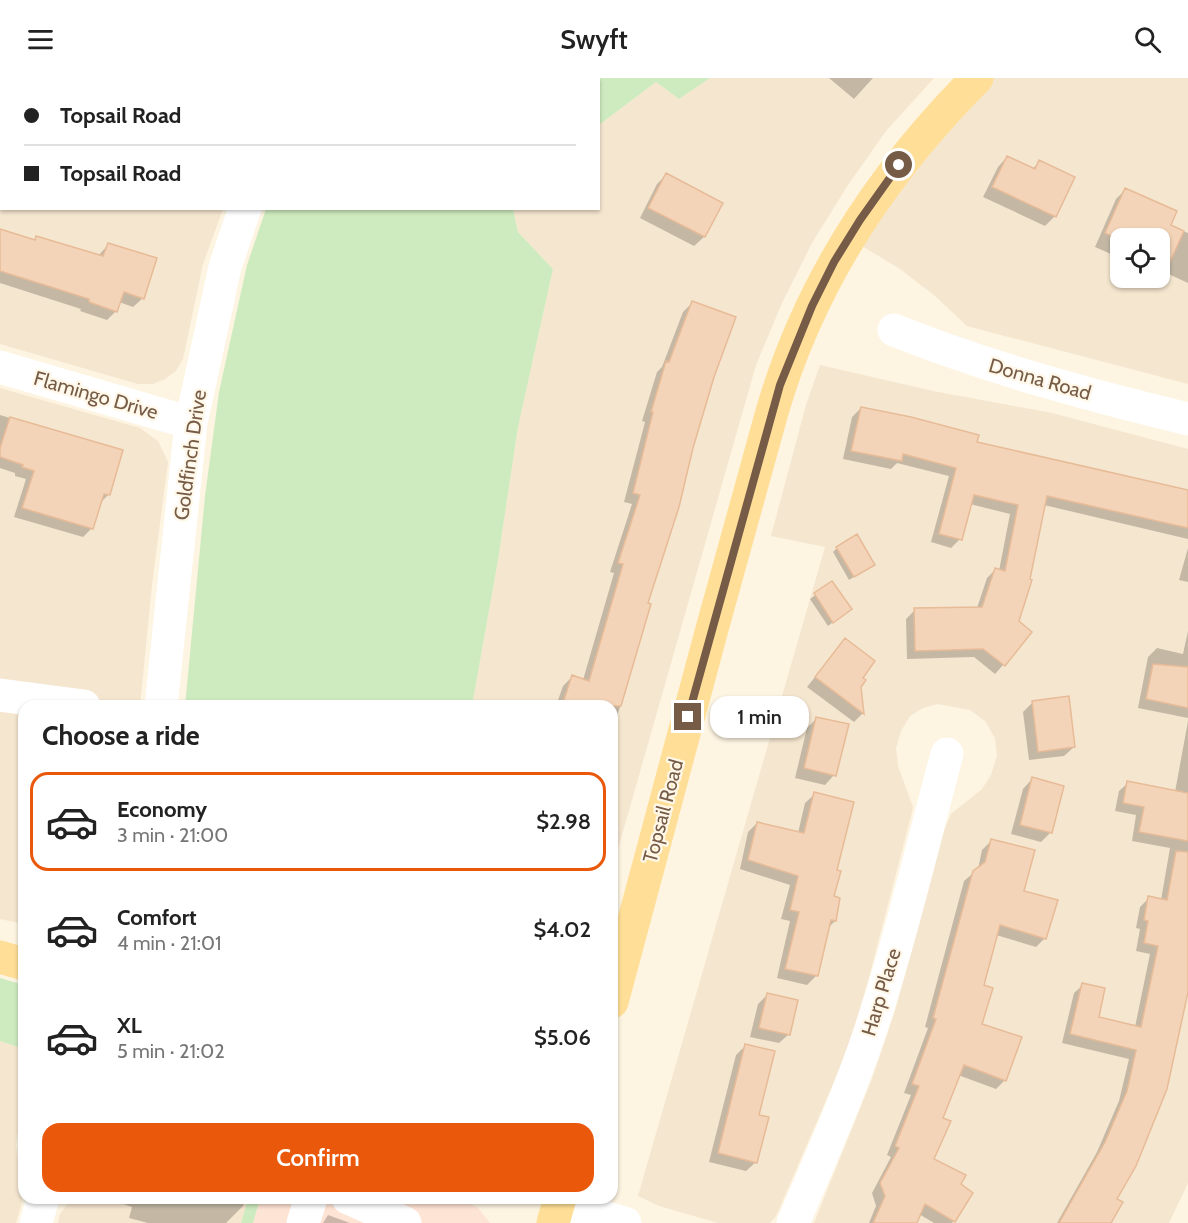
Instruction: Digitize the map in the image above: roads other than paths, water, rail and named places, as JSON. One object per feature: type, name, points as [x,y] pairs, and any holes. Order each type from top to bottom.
[{"type":"main road","name":"Topsail Road","points":[[618,980],[780,385],[812,306],[854,229],[889,178],[920,139],[976,78]]},
{"type":"main road","points":[[0,957],[18,962]]},
{"type":"street","name":"Goldfinch Drive","points":[[162,700],[191,423],[225,267],[244,210]]},
{"type":"street","name":"Donna Road","points":[[894,330],[939,348],[1031,377],[1188,419]]},
{"type":"street","name":"Flamingo Drive","points":[[0,367],[191,423]]},
{"type":"street","points":[[0,695],[38,700]]},
{"type":"street","name":"Harp Place","points":[[793,1223],[855,1076],[870,1032],[947,754]]},
{"type":"street","points":[[36,1223],[41,1204]]},
{"type":"street","points":[[303,1223],[309,1204]]},
{"type":"street","points":[[362,1204],[405,1223]]},
{"type":"street","points":[[552,1206],[625,1223]]}]
